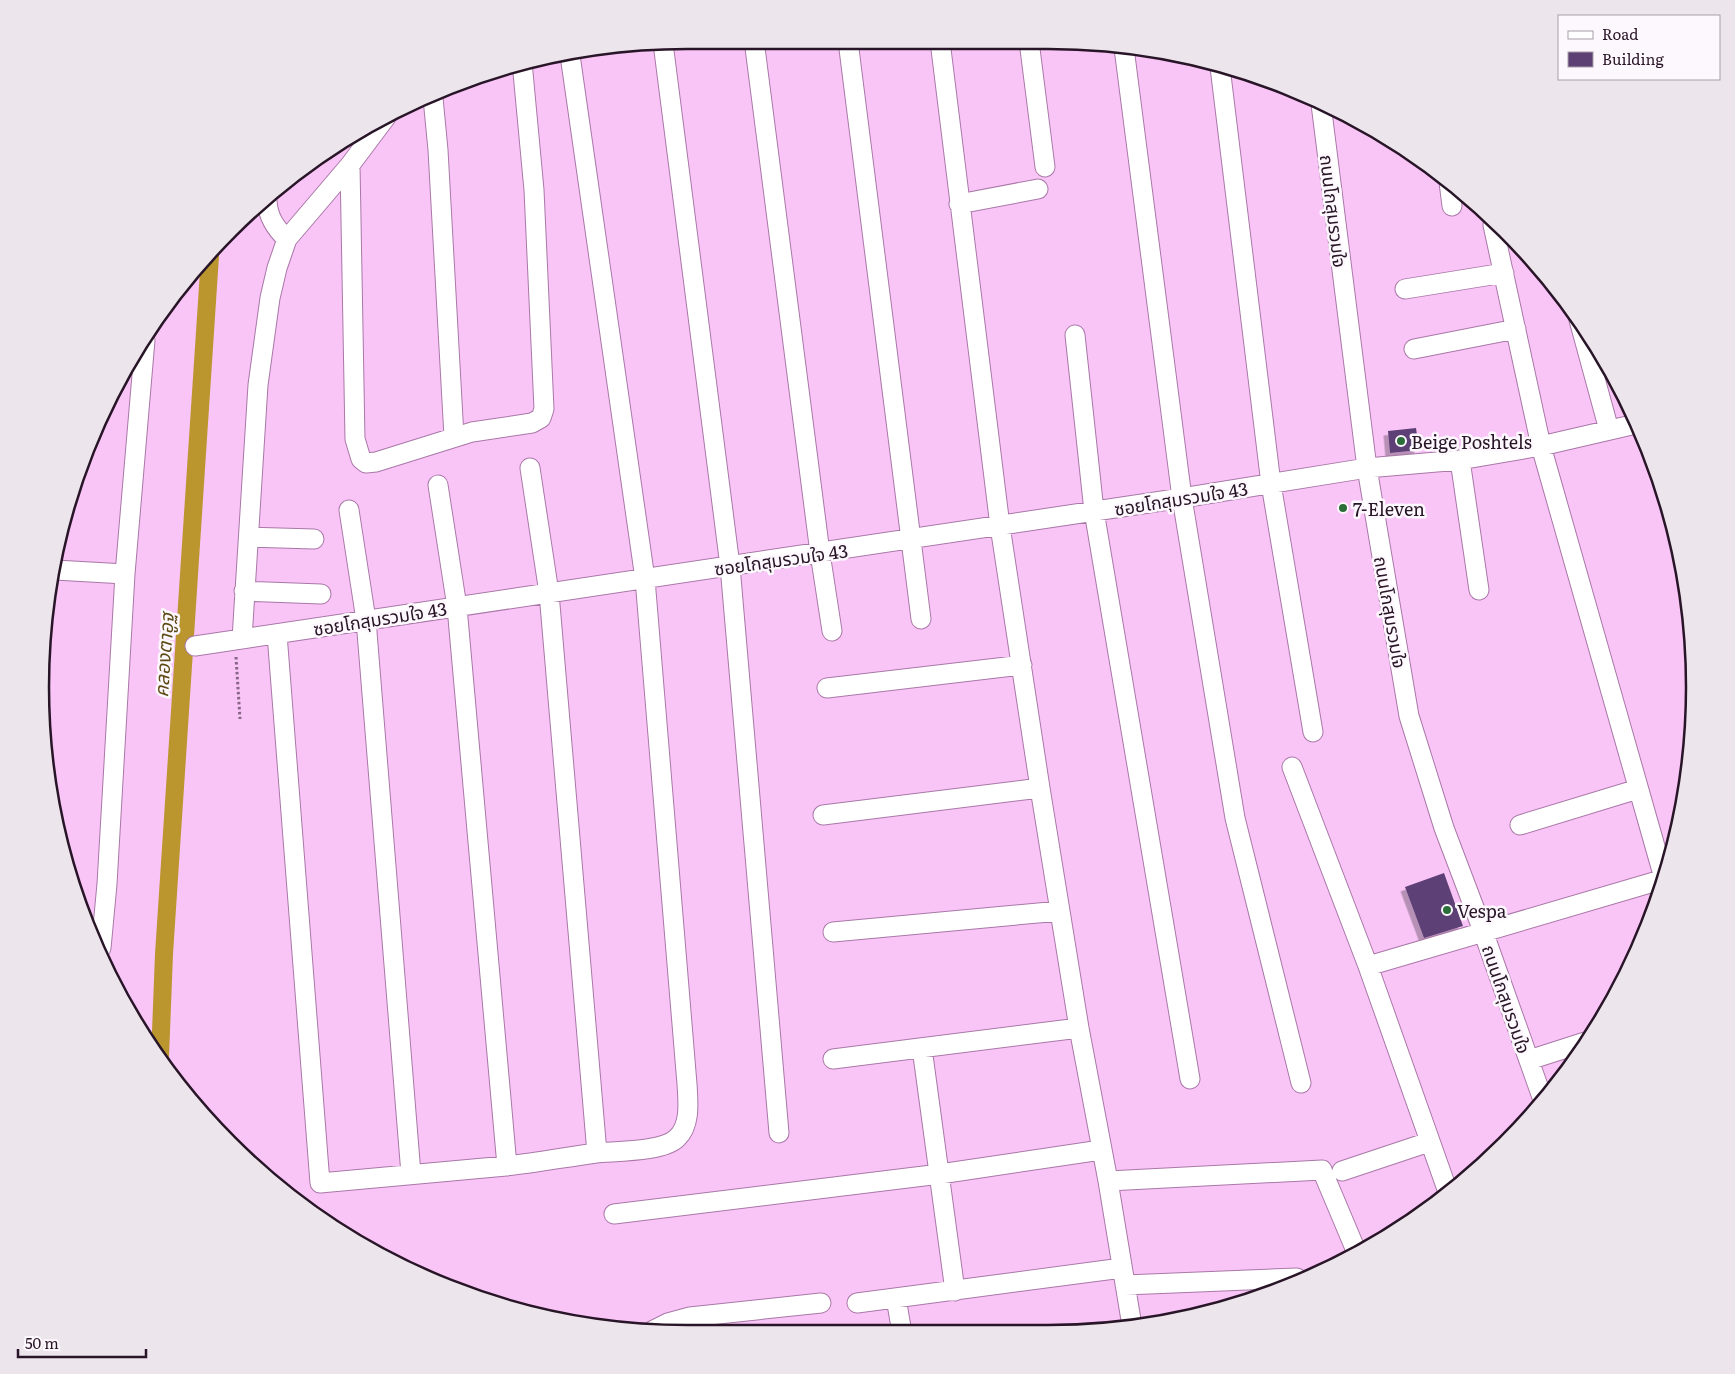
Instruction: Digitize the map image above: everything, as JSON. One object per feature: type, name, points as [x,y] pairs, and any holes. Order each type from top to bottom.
[{"type":"street","points":[[755,49],[820,553],[832,631]]},
{"type":"street","points":[[849,49],[921,619]]},
{"type":"street","points":[[941,49],[1000,526],[1079,1028],[1108,1181],[1131,1320]]},
{"type":"street","points":[[1030,49],[1045,168]]},
{"type":"street","points":[[664,50],[730,566],[779,1133]]},
{"type":"street","points":[[1125,53],[1182,498],[1235,818],[1301,1083]]},
{"type":"street","points":[[277,634],[320,1183],[507,1166],[666,1145],[677,1139],[684,1130],[688,1106],[687,1084],[645,579],[571,60]]},
{"type":"street","points":[[350,165],[355,438],[361,460],[366,463],[454,437],[489,429],[532,424],[541,418],[544,409],[534,190],[523,70]]},
{"type":"street","points":[[1221,72],[1271,484],[1313,732]]},
{"type":"street","points":[[433,102],[438,150],[454,437]]},
{"type":"street","name":"ถนนโกสุมรวมใจ","points":[[1322,111],[1366,468],[1409,716],[1444,828],[1540,1093]]},
{"type":"street","points":[[238,639],[249,537],[258,385],[276,268],[287,240],[350,165],[377,130]]},
{"type":"street","points":[[959,204],[1038,189]]},
{"type":"street","points":[[1450,192],[1452,206]]},
{"type":"street","points":[[268,206],[269,216],[275,228],[287,240]]},
{"type":"street","points":[[1495,232],[1542,446],[1660,866]]},
{"type":"street","points":[[1405,289],[1504,273]]},
{"type":"street","points":[[1414,349],[1516,329]]},
{"type":"street","points":[[1075,335],[1094,510],[1190,1079]]},
{"type":"street","points":[[1585,342],[1609,430]]},
{"type":"street","points":[[102,941],[107,884],[125,574],[143,353]]},
{"type":"street","name":"ซอยโกสุมรวมใจ 43","points":[[195,646],[1000,526],[1366,468],[1460,460],[1542,446],[1630,425]]},
{"type":"street","points":[[1460,460],[1479,590]]},
{"type":"street","points":[[530,468],[549,593],[598,1153]]},
{"type":"street","points":[[438,485],[457,607],[507,1166]]},
{"type":"street","points":[[350,510],[366,620],[411,1174]]},
{"type":"street","points":[[249,537],[314,539]]},
{"type":"street","points":[[60,570],[125,574]]},
{"type":"street","points":[[244,591],[321,594]]},
{"type":"street","points":[[827,688],[1022,665]]},
{"type":"street","points":[[1292,766],[1368,966],[1446,1186]]},
{"type":"street","points":[[823,815],[1040,788]]},
{"type":"street","points":[[1520,824],[1638,789]]},
{"type":"street","points":[[1368,966],[1656,880]]},
{"type":"street","points":[[833,932],[1060,911]]},
{"type":"street","points":[[833,1059],[1079,1028]]},
{"type":"street","points":[[1529,1060],[1577,1045]]},
{"type":"street","points":[[922,1048],[955,1290]]},
{"type":"street","points":[[1342,1171],[1429,1142]]},
{"type":"street","points":[[614,1214],[940,1174],[1101,1150]]},
{"type":"street","points":[[1108,1181],[1322,1170],[1354,1247]]},
{"type":"street","points":[[857,1303],[955,1290],[1124,1276],[1289,1278]]},
{"type":"street","points":[[896,1298],[901,1325]]},
{"type":"street","points":[[665,1324],[690,1317],[821,1303]]},
{"type":"path","points":[[238,639],[240,719]]},
{"type":"building","points":[[1416,428],[1419,450],[1390,453],[1388,431]]},
{"type":"building","points":[[1444,873],[1463,926],[1424,938],[1405,887]]},
{"type":"waterway","name":"คลองตาอูฐ","points":[[160,1048],[164,954],[210,263]]},
{"type":"place","name":"Beige Poshtels","points":[[1401,441]]},
{"type":"place","name":"7-Eleven","points":[[1343,508]]},
{"type":"place","name":"Vespa","points":[[1447,910]]}]
